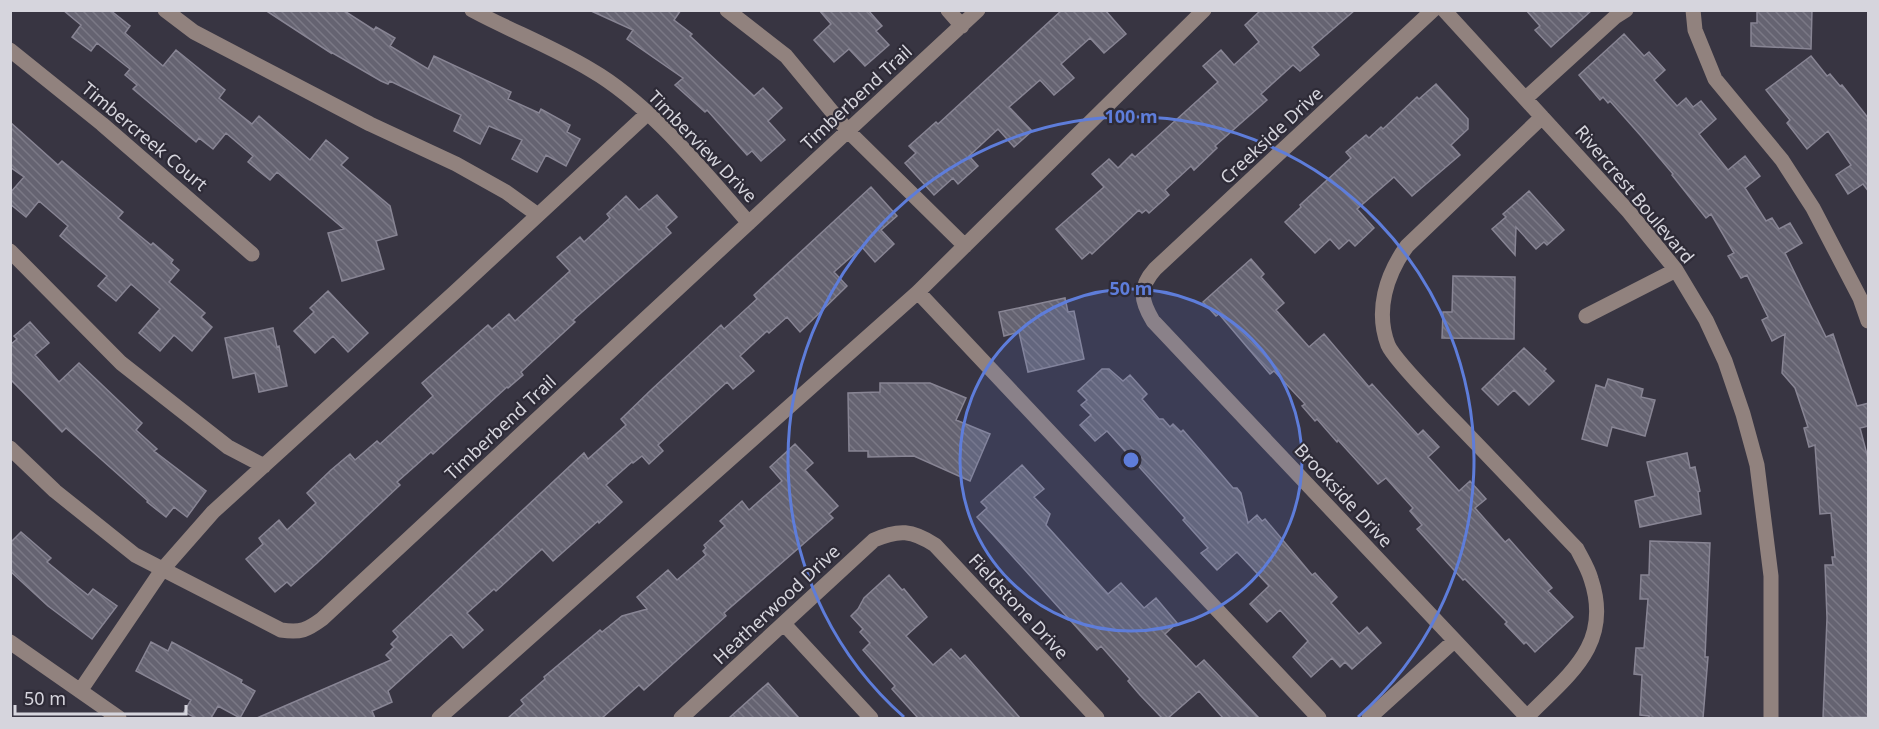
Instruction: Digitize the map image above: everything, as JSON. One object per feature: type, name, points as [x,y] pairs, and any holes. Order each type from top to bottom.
[{"type":"street","points":[[165,10],[194,32],[370,124],[456,164],[506,192],[538,215]]},
{"type":"street","name":"Timberview Drive","points":[[472,10],[592,70],[674,139],[749,223]]},
{"type":"street","points":[[727,10],[786,56],[848,131],[965,246]]},
{"type":"street","points":[[948,10],[962,26]]},
{"type":"street","name":"Timberbend Trail","points":[[10,448],[55,491],[135,555],[281,630],[297,632],[310,628],[978,10]]},
{"type":"street","points":[[440,718],[918,292],[1204,10]]},
{"type":"street","name":"Creekside Drive","points":[[1142,292],[1148,277],[1155,269],[1432,10]]},
{"type":"street","name":"Rivercrest Boulevard","points":[[1444,10],[1629,212],[1676,270],[1706,320],[1725,361],[1757,465],[1772,576],[1771,718]]},
{"type":"street","points":[[1526,98],[1615,17],[1626,10]]},
{"type":"street","points":[[1693,10],[1695,30],[1715,79],[1782,160],[1814,208],[1860,298],[1869,321]]},
{"type":"street","name":"Timbercreek Court","points":[[10,50],[102,124],[252,254]]},
{"type":"street","points":[[80,691],[162,570],[213,512],[647,114]]},
{"type":"street","points":[[1527,718],[1582,661],[1591,645],[1597,623],[1597,601],[1591,578],[1577,549],[1425,390],[1389,348],[1382,322],[1388,280],[1407,246],[1542,117]]},
{"type":"street","points":[[10,251],[121,363],[228,447],[264,466]]},
{"type":"street","points":[[1586,316],[1676,270]]},
{"type":"street","points":[[918,292],[1319,718]]},
{"type":"street","name":"Brookside Drive","points":[[1142,292],[1144,306],[1153,321],[1527,718]]},
{"type":"street","name":"Heatherwood Drive","points":[[681,718],[874,540],[889,534],[905,532]]},
{"type":"street","name":"Fieldstone Drive","points":[[905,532],[921,536],[935,545],[1097,718]]},
{"type":"street","points":[[784,624],[871,718]]},
{"type":"street","points":[[1369,718],[1454,641]]},
{"type":"street","points":[[10,642],[119,718]]},
{"type":"building","points":[[63,10],[110,10],[130,26],[125,33],[163,66],[176,50],[225,90],[219,98],[252,124],[259,116],[310,160],[326,140],[348,158],[341,165],[390,206],[397,235],[376,241],[384,269],[342,281],[328,233],[344,229],[277,172],[270,180],[248,162],[253,156],[226,133],[213,149],[199,138],[196,142],[133,89],[137,85],[125,75],[130,69],[97,43],[91,51],[72,37],[81,25]]},
{"type":"building","points":[[265,10],[343,10],[374,30],[376,27],[395,38],[390,46],[428,69],[434,56],[511,92],[508,99],[539,113],[541,109],[570,125],[567,132],[580,139],[566,166],[546,155],[537,172],[512,159],[522,140],[489,126],[480,144],[454,131],[461,115],[390,81],[388,84],[381,81],[331,53]]},
{"type":"building","points":[[589,10],[681,10],[674,20],[692,34],[690,36],[754,96],[763,88],[782,108],[768,121],[785,140],[761,161],[752,151],[747,155],[707,110],[705,112],[675,85],[683,78],[627,39],[633,30]]},
{"type":"building","points":[[819,10],[868,10],[882,26],[876,31],[889,45],[865,66],[849,49],[834,62],[814,40],[831,24]]},
{"type":"building","points":[[1062,10],[1105,10],[1126,34],[1104,53],[1090,38],[1061,64],[1074,78],[1054,95],[1040,80],[1009,107],[1032,131],[1014,147],[998,129],[969,156],[978,166],[958,184],[953,178],[934,195],[905,163],[916,153],[909,146],[936,122],[938,124]]},
{"type":"building","points":[[1261,10],[1355,10],[1312,47],[1319,55],[1300,71],[1293,65],[1261,94],[1267,100],[1215,146],[1217,148],[1194,170],[1191,166],[1165,190],[1169,195],[1149,213],[1146,210],[1142,213],[1139,210],[1092,254],[1090,252],[1082,259],[1056,229],[1104,187],[1092,174],[1109,159],[1118,168],[1132,154],[1135,157],[1218,82],[1203,66],[1221,50],[1234,65],[1259,42],[1245,25]]},
{"type":"building","points":[[1526,10],[1592,10],[1551,47],[1535,30],[1540,26]]},
{"type":"building","points":[[1757,10],[1812,10],[1811,49],[1751,46],[1751,23],[1757,23]]},
{"type":"building","points":[[1624,34],[1644,56],[1649,52],[1665,70],[1654,80],[1677,106],[1686,98],[1693,107],[1701,101],[1716,119],[1699,134],[1728,170],[1745,156],[1760,176],[1745,188],[1766,221],[1772,218],[1779,229],[1790,223],[1802,243],[1785,253],[1826,337],[1833,334],[1857,406],[1869,403],[1869,426],[1860,428],[1869,462],[1869,717],[1823,718],[1827,618],[1825,565],[1833,565],[1832,557],[1835,557],[1831,513],[1820,514],[1815,445],[1809,447],[1804,428],[1808,427],[1795,388],[1782,373],[1785,334],[1772,341],[1762,320],[1768,317],[1747,275],[1741,278],[1728,256],[1734,253],[1711,214],[1706,218],[1673,174],[1610,101],[1608,103],[1603,97],[1600,100],[1579,75]]},
{"type":"building","points":[[1811,56],[1827,76],[1830,74],[1840,86],[1842,85],[1869,119],[1869,192],[1863,184],[1848,194],[1836,175],[1851,165],[1828,131],[1807,149],[1787,123],[1790,120],[1766,90]]},
{"type":"building","points":[[1436,84],[1468,119],[1468,129],[1451,145],[1460,155],[1412,196],[1394,177],[1357,209],[1374,228],[1355,246],[1349,240],[1339,249],[1330,239],[1315,253],[1285,222],[1351,158],[1346,152],[1366,135],[1369,138],[1381,127],[1383,129],[1417,97],[1419,99]]},
{"type":"building","points":[[10,122],[58,165],[62,161],[123,212],[118,218],[173,260],[171,263],[179,270],[169,282],[205,313],[201,317],[212,327],[192,351],[174,335],[160,351],[139,333],[160,309],[131,284],[116,301],[98,286],[107,276],[60,236],[68,226],[39,201],[26,217],[10,204],[10,193],[24,177],[10,167]]},
{"type":"building","points":[[871,187],[897,216],[881,230],[894,244],[875,262],[862,247],[834,272],[847,286],[800,332],[787,317],[769,333],[767,331],[740,356],[754,371],[733,389],[727,382],[658,445],[663,451],[649,464],[642,456],[606,485],[622,502],[553,561],[542,549],[496,591],[494,589],[467,613],[483,630],[463,648],[451,634],[388,691],[392,702],[372,711],[375,718],[257,718],[391,660],[386,655],[394,647],[391,644],[398,637],[393,631],[584,453],[588,459],[626,425],[621,419],[721,325],[724,329],[757,299],[754,295]]},
{"type":"building","points":[[1529,191],[1564,230],[1547,245],[1544,242],[1536,249],[1516,227],[1515,255],[1492,229],[1506,217],[1503,214]]},
{"type":"building","points":[[657,195],[677,217],[666,227],[671,233],[573,320],[575,322],[521,372],[523,375],[433,454],[431,452],[397,482],[400,485],[317,563],[291,586],[287,582],[275,592],[246,559],[263,544],[259,538],[279,520],[287,530],[316,503],[307,493],[331,470],[350,454],[355,460],[377,441],[380,444],[433,396],[422,383],[488,325],[492,329],[509,314],[515,321],[570,271],[557,257],[580,237],[584,242],[610,218],[607,214],[626,196],[639,210]]},
{"type":"building","points":[[1251,259],[1264,274],[1261,277],[1284,303],[1276,310],[1309,347],[1324,334],[1369,387],[1372,384],[1418,435],[1423,430],[1439,447],[1428,457],[1459,491],[1470,481],[1486,499],[1475,508],[1505,542],[1509,539],[1552,588],[1548,591],[1573,617],[1535,652],[1526,642],[1524,644],[1505,624],[1507,622],[1465,579],[1463,580],[1417,529],[1422,525],[1410,511],[1413,508],[1386,478],[1378,484],[1317,419],[1315,421],[1302,406],[1305,404],[1274,371],[1270,374],[1219,314],[1216,316],[1203,302]]},
{"type":"building","points":[[1453,276],[1515,277],[1514,339],[1442,338],[1443,312],[1452,312]]},
{"type":"building","points":[[328,291],[368,333],[348,352],[333,336],[315,353],[294,331],[314,312],[310,308]]},
{"type":"building","points":[[1065,298],[1068,312],[1074,311],[1084,359],[1028,372],[1019,332],[1004,336],[999,312]]},
{"type":"building","points":[[30,322],[49,343],[35,355],[59,382],[79,363],[142,423],[136,430],[157,449],[154,451],[206,491],[187,517],[174,507],[166,517],[66,428],[62,432],[10,379],[10,345],[17,339],[14,336]]},
{"type":"building","points":[[273,328],[287,386],[259,392],[255,373],[233,378],[225,338]]},
{"type":"building","points":[[1524,348],[1546,369],[1544,371],[1554,381],[1529,405],[1514,390],[1498,405],[1482,389]]},
{"type":"building","points":[[1102,369],[1109,369],[1123,381],[1130,375],[1147,394],[1142,399],[1159,419],[1163,419],[1170,427],[1173,424],[1181,432],[1183,430],[1233,488],[1237,488],[1241,493],[1248,523],[1257,515],[1262,521],[1265,519],[1312,575],[1315,573],[1337,597],[1331,603],[1359,634],[1367,627],[1381,643],[1352,669],[1345,662],[1340,667],[1332,658],[1311,677],[1293,657],[1308,641],[1280,610],[1267,622],[1250,604],[1269,586],[1237,552],[1217,570],[1201,553],[1208,548],[1183,520],[1185,518],[1107,431],[1095,441],[1080,425],[1091,415],[1081,405],[1087,400],[1078,391]]},
{"type":"building","points":[[1608,379],[1643,389],[1641,397],[1655,400],[1645,436],[1612,427],[1607,446],[1582,439],[1596,385],[1605,388]]},
{"type":"building","points":[[880,383],[930,383],[966,398],[956,420],[990,434],[970,481],[914,456],[868,457],[868,451],[849,451],[848,393],[880,392]]},
{"type":"building","points":[[795,444],[813,463],[805,470],[838,506],[829,514],[833,518],[724,613],[726,616],[644,690],[639,685],[602,718],[508,718],[524,704],[521,700],[545,679],[544,677],[600,630],[602,632],[622,616],[647,609],[637,597],[668,570],[677,580],[706,555],[703,551],[706,548],[704,545],[725,526],[720,521],[742,501],[749,510],[782,481],[770,467]]},
{"type":"building","points":[[1687,453],[1690,468],[1695,467],[1700,491],[1698,492],[1701,514],[1640,527],[1635,501],[1655,496],[1647,462]]},
{"type":"building","points":[[1022,465],[1044,489],[1034,497],[1050,514],[1046,525],[1108,594],[1121,583],[1144,608],[1156,598],[1177,623],[1165,634],[1196,667],[1204,660],[1259,718],[1223,718],[1199,691],[1168,718],[1162,718],[1128,681],[1130,679],[1101,646],[1097,650],[977,517],[987,508],[981,502]]},
{"type":"building","points":[[21,532],[51,558],[47,562],[88,595],[93,589],[117,606],[92,639],[48,606],[10,571],[10,543]]},
{"type":"building","points":[[1650,541],[1710,543],[1705,657],[1708,657],[1703,718],[1649,718],[1649,716],[1640,715],[1642,675],[1634,674],[1636,648],[1644,648],[1648,599],[1640,599],[1641,575],[1649,575]]},
{"type":"building","points":[[889,575],[927,617],[906,636],[933,665],[951,649],[960,659],[965,655],[1020,718],[918,718],[892,689],[895,686],[863,650],[870,643],[860,632],[863,629],[851,616],[864,598]]},
{"type":"building","points":[[151,642],[168,651],[172,642],[242,680],[241,683],[255,691],[240,718],[218,706],[211,718],[196,718],[184,712],[191,700],[136,671]]},
{"type":"building","points":[[768,683],[799,718],[729,718]]}]
